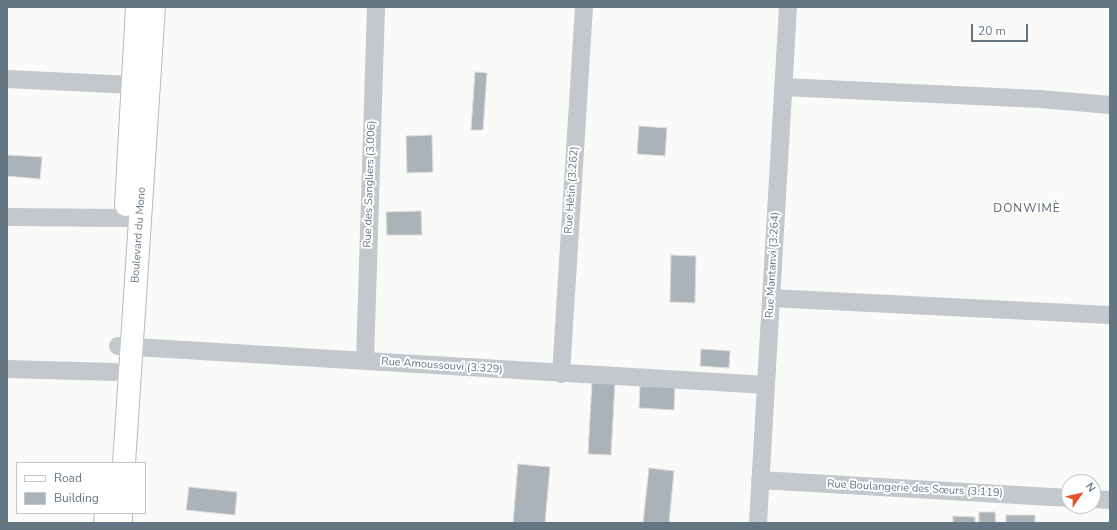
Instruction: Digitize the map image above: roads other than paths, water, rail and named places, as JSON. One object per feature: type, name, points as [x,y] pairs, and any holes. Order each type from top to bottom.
[{"type":"main road","name":"Boulevard du Mono","points":[[124,462],[125,218],[137,7]]},
{"type":"main road","name":"Boulevard du Mono","points":[[109,462],[115,372],[124,347],[154,7]]},
{"type":"street","name":"Rue des Sangliers (3.006)","points":[[365,361],[376,7]]},
{"type":"street","name":"Rue Hêtin (3.262)","points":[[561,374],[584,7]]},
{"type":"street","name":"Rue Mantanvi (3.264)","points":[[758,523],[788,7]]},
{"type":"street","points":[[7,79],[133,85]]},
{"type":"street","points":[[783,87],[1040,99],[1110,105]]},
{"type":"street","points":[[7,217],[125,218]]},
{"type":"street","points":[[771,298],[1110,315]]},
{"type":"street","name":"Rue Amoussouvi (3.329)","points":[[124,347],[766,385]]},
{"type":"street","points":[[7,369],[115,372]]},
{"type":"street","name":"Rue Boulangerie des Sœurs (3.119)","points":[[760,480],[1061,498]]},
{"type":"district","name":"DONWIMÈ","points":[[1027,209]]}]
